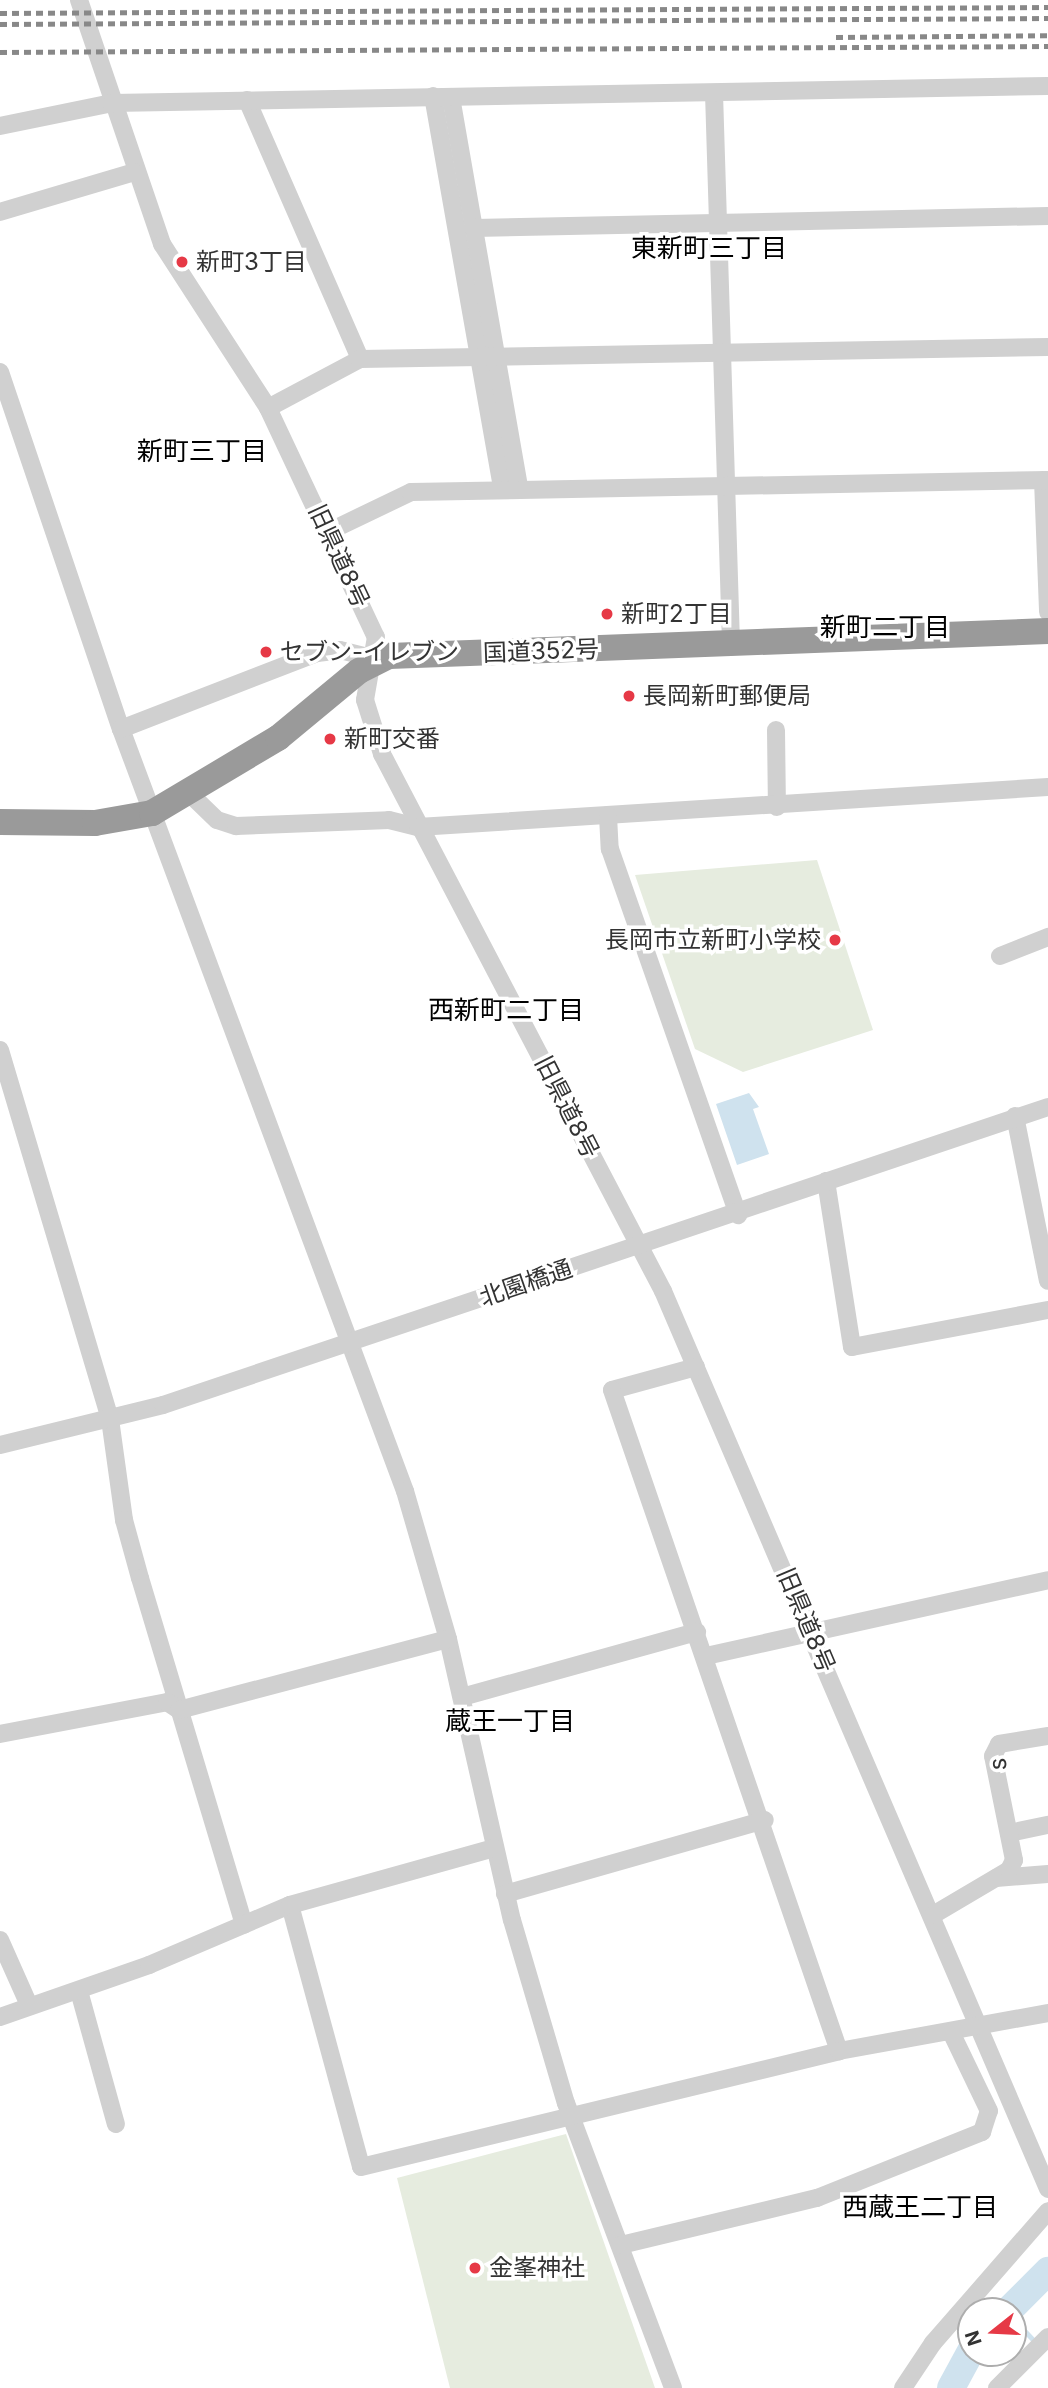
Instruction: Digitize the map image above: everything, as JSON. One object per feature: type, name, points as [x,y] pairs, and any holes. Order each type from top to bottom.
[{"type":"highway","name":"国道352号","points":[[376,659],[1048,631]]},
{"type":"highway","points":[[0,822],[95,823],[152,813],[190,794],[278,738],[376,659]]},
{"type":"street","name":"旧県道8号","points":[[79,0],[134,172],[175,271],[226,335],[268,408],[376,637],[376,659],[368,712],[418,827],[642,1248],[813,1634],[981,2025],[1048,2189]]},
{"type":"street","points":[[0,126],[112,103],[1048,86]]},
{"type":"street","points":[[714,93],[729,484],[731,643]]},
{"type":"street","points":[[442,97],[474,228],[488,357]]},
{"type":"street","points":[[442,97],[511,488]]},
{"type":"street","points":[[247,100],[360,359]]},
{"type":"street","points":[[0,212],[134,172]]},
{"type":"street","points":[[474,228],[1048,216]]},
{"type":"street","points":[[268,408],[360,359],[1048,347]]},
{"type":"street","points":[[0,372],[121,729],[352,1342],[449,1639],[505,1894],[573,2119],[673,2388]]},
{"type":"street","points":[[328,532],[411,492],[511,488],[1046,480],[1048,612]]},
{"type":"street","points":[[121,729],[317,653],[340,650],[376,659]]},
{"type":"street","points":[[776,730],[777,807]]},
{"type":"street","points":[[190,794],[217,820],[236,827],[389,820],[418,827],[777,807],[1048,787]]},
{"type":"street","points":[[608,816],[610,849],[738,1215]]},
{"type":"street","points":[[1000,956],[1048,937]]},
{"type":"street","points":[[0,1051],[110,1419],[124,1520],[244,1925]]},
{"type":"street","name":"北園橋通","points":[[0,1445],[110,1419],[352,1342],[642,1248],[826,1181],[1048,1107]]},
{"type":"street","points":[[1015,1116],[1048,1281]]},
{"type":"street","points":[[826,1181],[852,1347],[1048,1310]]},
{"type":"street","points":[[696,1367],[612,1390],[765,1820],[839,2051]]},
{"type":"street","points":[[706,1657],[1048,1580]]},
{"type":"street","points":[[462,1696],[697,1632]]},
{"type":"street","points":[[0,1734],[167,1702],[179,1710],[449,1639]]},
{"type":"street","name":"s","points":[[933,1915],[996,1878],[1014,1860],[993,1756],[999,1745],[1048,1736]]},
{"type":"street","points":[[505,1894],[765,1820]]},
{"type":"street","points":[[1009,1833],[1048,1825]]},
{"type":"street","points":[[0,2017],[29,2005],[79,1991],[290,1906],[494,1848]]},
{"type":"street","points":[[996,1878],[1048,1874]]},
{"type":"street","points":[[290,1906],[362,2167],[573,2119],[839,2051],[1048,2013]]},
{"type":"street","points":[[0,1940],[29,2005]]},
{"type":"street","points":[[79,1991],[116,2124]]},
{"type":"street","points":[[621,2245],[817,2198],[982,2132],[989,2111],[951,2032]]},
{"type":"street","points":[[903,2388],[933,2343],[1048,2211]]},
{"type":"street","points":[[997,2388],[1048,2337]]},
{"type":"shaded area","points":[[817,860],[873,1030],[743,1072],[695,1049],[635,875]]},
{"type":"shaded area","points":[[566,2134],[655,2388],[450,2388],[397,2178]]},
{"type":"water","points":[[749,1093],[759,1107],[753,1109],[769,1154],[737,1165],[716,1104]]},
{"type":"waterway","points":[[1022,2297],[1048,2271]]},
{"type":"waterway","points":[[1027,2333],[1036,2343]]},
{"type":"waterway","points":[[951,2388],[962,2367]]},
{"type":"railway","points":[[0,13],[1048,7]]},
{"type":"railway","points":[[0,24],[1048,18]]},
{"type":"railway","points":[[836,37],[1048,35]]},
{"type":"railway","points":[[0,52],[1048,46]]},
{"type":"place","name":"新町3丁目","points":[[182,262]]},
{"type":"place","name":"新町2丁目","points":[[607,614]]},
{"type":"place","name":"セブン-イレブン","points":[[266,652]]},
{"type":"place","name":"長岡新町郵便局","points":[[629,696]]},
{"type":"place","name":"新町交番","points":[[330,739]]},
{"type":"place","name":"長岡市立新町小学校","points":[[835,940]]},
{"type":"place","name":"金峯神社","points":[[475,2268]]},
{"type":"district","name":"東新町三丁目","points":[[709,248]]},
{"type":"district","name":"新町三丁目","points":[[202,451]]},
{"type":"district","name":"新町二丁目","points":[[885,627]]},
{"type":"district","name":"西新町二丁目","points":[[506,1010]]},
{"type":"district","name":"蔵王一丁目","points":[[510,1721]]},
{"type":"district","name":"西蔵王二丁目","points":[[920,2207]]}]
